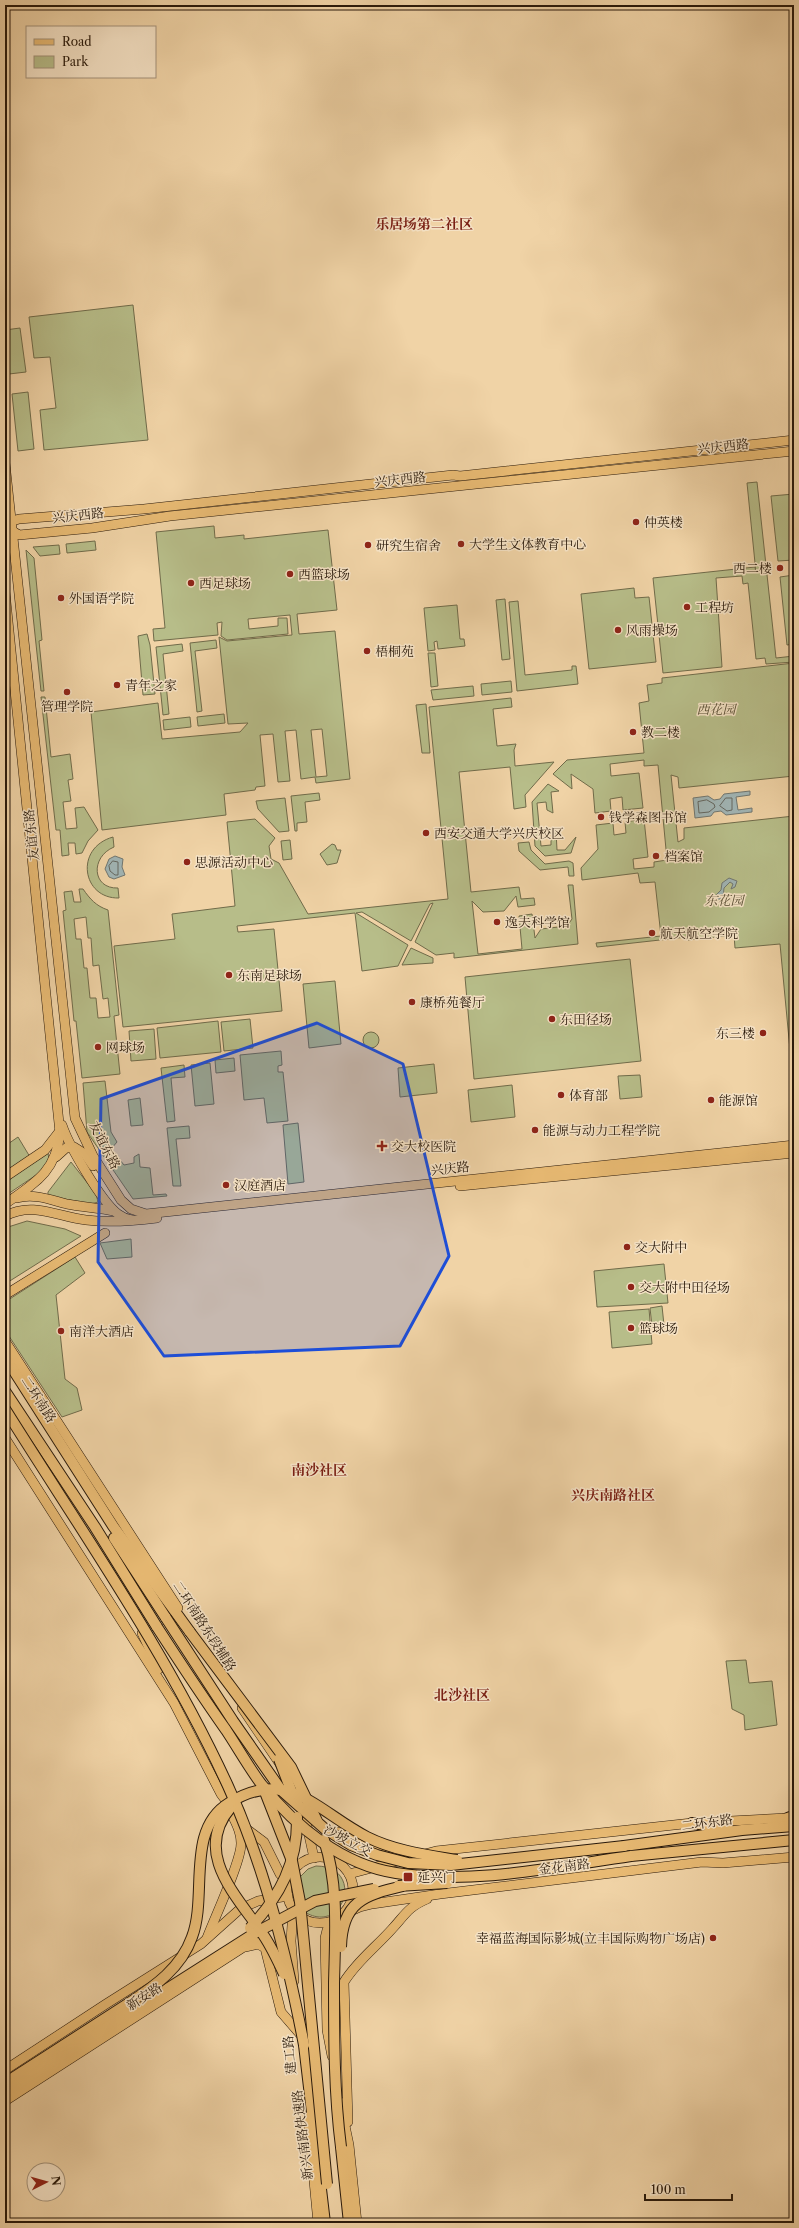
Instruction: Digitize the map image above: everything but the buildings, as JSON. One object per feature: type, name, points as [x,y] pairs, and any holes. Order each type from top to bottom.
[{"type":"highway","points":[[5,1357],[113,1526],[280,1752],[298,1779],[313,1811],[329,1861],[334,1904],[334,2036],[337,2112],[345,2146]]},
{"type":"highway","name":"二环南路","points":[[5,1370],[166,1618]]},
{"type":"highway","name":"二环南路","points":[[5,1391],[71,1490]]},
{"type":"highway","points":[[5,1409],[145,1631],[186,1702],[228,1786],[262,1878],[296,2002]]},
{"type":"highway","points":[[71,1490],[72,1520]]},
{"type":"highway","name":"沙坡立交","points":[[71,1490],[157,1627],[262,1784],[287,1812],[311,1835],[367,1865],[407,1875],[441,1877],[497,1874],[631,1856]]},
{"type":"highway","points":[[128,1607],[157,1627]]},
{"type":"highway","name":"沙坡立交","points":[[166,1618],[233,1721],[281,1790],[325,1829],[357,1848],[391,1860],[426,1865],[476,1864],[624,1846]]},
{"type":"highway","points":[[226,1952],[263,1915],[276,1898],[290,1868],[296,1836],[295,1804],[291,1785],[277,1756],[248,1710]]},
{"type":"highway","points":[[262,1784],[285,1838],[292,1861],[300,1902],[327,2184],[326,2223]]},
{"type":"highway","points":[[5,2092],[130,2007],[166,1976],[181,1958],[192,1938],[198,1920],[200,1898],[200,1850],[204,1834],[211,1820],[227,1804],[245,1794],[274,1789],[294,1793],[316,1804],[356,1831],[378,1842],[409,1852],[476,1864]]},
{"type":"highway","points":[[245,1794],[230,1808],[220,1825],[216,1844],[218,1865],[226,1884],[270,1946],[296,2002]]},
{"type":"highway","name":"二环东路","points":[[624,1846],[769,1827],[793,1820]]},
{"type":"highway","points":[[692,1824],[742,1830]]},
{"type":"highway","name":"二环东路","points":[[631,1856],[794,1840]]},
{"type":"highway","points":[[722,1847],[772,1849],[794,1847]]},
{"type":"highway","points":[[5,2083],[130,2007],[226,1952],[270,1923],[315,1901],[341,1894],[403,1886],[467,1881],[497,1874]]},
{"type":"highway","points":[[349,2223],[340,2033],[343,1928],[353,1907],[363,1898],[379,1891],[403,1886]]},
{"type":"highway","name":"新兴南路快速路","points":[[296,2002],[304,2045],[326,2223]]},
{"type":"main road","name":"兴庆西路","points":[[9,525],[453,475],[460,476],[618,461],[794,440]]},
{"type":"main road","name":"兴庆西路","points":[[9,525],[19,535],[92,528],[170,516],[794,451]]},
{"type":"main road","name":"友谊东路","points":[[5,463],[9,525],[75,1118],[116,1197]]},
{"type":"main road","name":"友谊东路","points":[[5,592],[60,1125],[59,1146],[55,1158],[42,1177],[7,1203]]},
{"type":"main road","points":[[60,1125],[72,1147],[114,1211],[123,1218],[135,1221]]},
{"type":"main road","points":[[5,1177],[45,1150],[59,1135],[60,1125]]},
{"type":"main road","name":"兴庆路","points":[[116,1197],[131,1209],[146,1214],[794,1145]]},
{"type":"main road","points":[[55,1158],[66,1148],[72,1147],[85,1154],[116,1197],[114,1211],[110,1217],[101,1222]]},
{"type":"main road","name":"兴庆路","points":[[5,1216],[14,1211],[30,1209],[101,1222],[135,1221],[450,1187],[794,1153]]},
{"type":"main road","points":[[7,1203],[29,1196],[114,1211]]},
{"type":"main road","points":[[5,1295],[104,1233]]},
{"type":"main road","name":"二环南路东段辅路","points":[[5,1341],[270,1752],[322,1821],[346,1837],[379,1849],[407,1853],[436,1851]]},
{"type":"main road","points":[[5,1416],[128,1607],[174,1703],[238,1827],[241,1844],[237,1862],[206,1941]]},
{"type":"main road","points":[[5,1438],[174,1703]]},
{"type":"main road","points":[[288,1774],[302,1804],[314,1858]]},
{"type":"main road","points":[[221,1794],[245,1827],[264,1842],[280,1874],[288,1883]]},
{"type":"main road","points":[[349,1874],[436,1851],[692,1824],[793,1820]]},
{"type":"main road","name":"金花南路","points":[[337,1919],[360,1907],[372,1904],[440,1894],[702,1862],[723,1863],[794,1857]]},
{"type":"main road","points":[[337,1919],[322,1923],[311,1922],[301,1917],[293,1908],[288,1896],[288,1883],[297,1867],[302,1863],[314,1858],[330,1860],[343,1868],[349,1874],[353,1885],[353,1894],[349,1907],[327,1930],[325,1938],[327,2030],[357,2223]]},
{"type":"main road","points":[[345,2146],[348,2075],[344,1982],[354,1967],[393,1929],[405,1912],[417,1903],[440,1894]]},
{"type":"main road","name":"新安路","points":[[5,2070],[206,1941],[240,1908],[248,1904],[288,1896]]},
{"type":"main road","name":"新安路","points":[[5,2101],[241,1949],[293,1908]]},
{"type":"main road","name":"建工路","points":[[293,1908],[291,1941],[318,2223]]},
{"type":"main road","points":[[241,1949],[258,1944],[265,1948],[281,2012],[300,2034]]},
{"type":"highlighted area","points":[[317,1023],[403,1064],[449,1256],[400,1346],[164,1356],[98,1262],[101,1099]]},
{"type":"green space","points":[[133,305],[148,440],[44,450],[40,410],[56,408],[50,357],[34,358],[29,317]]},
{"type":"green space","points":[[20,328],[26,372],[9,374],[5,330]]},
{"type":"green space","points":[[28,392],[34,449],[18,451],[12,394]]},
{"type":"green space","points":[[757,482],[776,658],[794,656],[794,662],[766,664],[765,658],[756,659],[748,583],[743,584],[742,576],[716,578],[722,667],[663,673],[653,578],[755,567],[756,573],[747,483]]},
{"type":"green space","points":[[794,494],[794,560],[778,561],[771,496]]},
{"type":"green space","points":[[214,526],[215,538],[244,535],[244,539],[328,530],[337,610],[297,614],[299,634],[335,631],[350,779],[316,783],[315,777],[301,779],[296,730],[285,731],[290,781],[278,782],[273,734],[260,735],[265,786],[256,787],[255,790],[224,794],[226,815],[102,830],[91,712],[158,703],[162,739],[240,732],[248,723],[228,724],[219,637],[227,641],[292,635],[290,615],[248,619],[249,629],[278,626],[278,618],[287,618],[288,634],[227,640],[221,636],[222,622],[217,623],[218,635],[154,641],[153,629],[165,628],[156,532]],"holes":[[[322,729],[327,776],[316,777],[311,730]]]},
{"type":"green space","points":[[95,541],[96,550],[67,553],[66,544]]},
{"type":"green space","points":[[59,545],[60,554],[40,556],[33,547]]},
{"type":"green space","points":[[26,550],[34,558],[42,640],[39,641],[44,691],[41,691]]},
{"type":"green space","points":[[794,575],[794,644],[787,645],[780,577]]},
{"type":"green space","name":"风雨操场","points":[[634,588],[635,598],[649,597],[656,662],[589,669],[581,594]]},
{"type":"green space","points":[[505,599],[510,659],[502,660],[496,600]]},
{"type":"green space","points":[[518,601],[525,675],[572,670],[572,666],[576,666],[578,684],[517,691],[509,602]]},
{"type":"green space","points":[[457,605],[460,639],[464,639],[465,646],[438,649],[437,641],[434,642],[435,650],[428,651],[424,608]]},
{"type":"green space","points":[[147,634],[150,645],[155,694],[143,695],[138,636]]},
{"type":"green space","points":[[216,640],[217,648],[195,651],[202,711],[197,712],[190,643]]},
{"type":"green space","points":[[182,644],[183,651],[163,654],[169,714],[163,715],[156,647]]},
{"type":"green space","points":[[428,653],[435,653],[438,686],[431,687]]},
{"type":"green space","points":[[794,663],[794,776],[679,788],[678,777],[671,775],[678,842],[684,839],[684,828],[794,816],[794,1092],[780,944],[735,948],[734,935],[688,940],[687,937],[597,947],[596,943],[661,936],[655,882],[640,883],[638,873],[582,880],[581,868],[598,849],[596,825],[613,823],[614,835],[626,833],[625,822],[644,819],[648,857],[633,859],[634,869],[654,867],[654,862],[667,860],[658,765],[644,766],[644,760],[610,764],[611,776],[639,773],[643,808],[623,810],[622,797],[610,799],[611,811],[595,813],[593,789],[571,774],[572,789],[553,774],[567,760],[644,753],[639,703],[649,701],[647,685],[662,683],[662,678]]},
{"type":"green space","points":[[511,681],[512,692],[482,695],[481,684]]},
{"type":"green space","points":[[473,686],[474,696],[433,700],[431,690]]},
{"type":"green space","points":[[41,697],[45,697],[51,757],[70,754],[73,779],[68,780],[71,801],[63,802],[66,829],[77,828],[75,808],[84,807],[98,830],[88,841],[82,853],[76,854],[75,843],[68,843],[69,855],[62,856],[60,830],[56,830]]},
{"type":"green space","points":[[511,698],[512,707],[493,709],[497,746],[516,744],[514,750],[515,766],[554,762],[525,795],[526,807],[514,809],[510,767],[459,772],[471,892],[519,887],[521,899],[534,898],[535,905],[518,907],[516,896],[504,911],[483,912],[472,901],[478,954],[522,949],[519,916],[532,914],[535,938],[541,929],[567,926],[572,919],[568,885],[573,885],[578,944],[454,958],[454,953],[436,955],[415,942],[433,903],[430,904],[411,941],[362,912],[356,913],[408,945],[398,966],[362,971],[355,913],[237,926],[238,932],[274,929],[282,1011],[123,1027],[114,946],[175,939],[172,914],[235,906],[227,822],[255,819],[275,838],[269,846],[271,859],[279,863],[308,914],[448,899],[429,707]]},
{"type":"green space","points":[[426,704],[430,753],[422,753],[416,705]]},
{"type":"green space","points":[[224,714],[225,723],[198,726],[197,717]]},
{"type":"green space","points":[[190,717],[191,727],[164,730],[163,720]]},
{"type":"green space","points":[[548,784],[559,791],[551,792],[553,813],[547,810],[546,802],[537,803],[541,846],[551,845],[551,837],[556,831],[557,850],[565,850],[576,837],[571,853],[545,856],[535,846],[532,802]]},
{"type":"green space","points":[[319,793],[320,800],[305,802],[307,822],[297,823],[297,831],[295,831],[291,796]]},
{"type":"green space","points":[[285,798],[289,831],[279,832],[258,809],[256,801]]},
{"type":"green space","points":[[113,837],[114,847],[106,852],[101,858],[97,872],[103,883],[109,887],[118,888],[119,898],[107,896],[97,890],[91,882],[88,872],[88,861],[92,851],[101,843]]},
{"type":"green space","points":[[290,840],[292,859],[283,860],[281,841]]},
{"type":"green space","points":[[529,842],[531,850],[545,864],[569,861],[573,863],[574,876],[569,876],[568,867],[540,870],[519,851],[518,843]]},
{"type":"green space","points":[[332,844],[335,845],[337,850],[341,850],[337,863],[327,865],[320,854]]},
{"type":"green space","points":[[79,889],[83,889],[94,902],[108,910],[119,1015],[114,1016],[120,1074],[82,1078],[76,1021],[74,1021],[63,911],[66,910],[64,892],[72,891],[74,902],[81,902]],"holes":[[[86,917],[88,938],[91,938],[93,966],[99,965],[103,999],[108,998],[110,1017],[98,1018],[96,998],[90,998],[87,968],[84,968],[81,939],[76,939],[74,919]]]},
{"type":"green space","points":[[411,948],[433,958],[433,963],[402,965]]},
{"type":"green space","name":"东田径场","points":[[630,959],[641,1061],[474,1079],[465,977]]},
{"type":"green space","points":[[335,981],[341,1044],[309,1048],[303,984]]},
{"type":"green space","points":[[250,1019],[253,1048],[224,1051],[221,1022]]},
{"type":"green space","points":[[218,1021],[221,1052],[160,1058],[157,1028]]},
{"type":"green space","name":"网球场","points":[[154,1029],[156,1059],[131,1061],[129,1031]]},
{"type":"green space","points":[[371,1032],[377,1034],[379,1040],[377,1046],[371,1048],[365,1046],[363,1040],[365,1034]]},
{"type":"green space","points":[[281,1051],[282,1065],[278,1066],[278,1072],[283,1072],[288,1121],[267,1123],[264,1098],[244,1100],[240,1055]]},
{"type":"green space","points":[[234,1058],[235,1071],[216,1073],[215,1060]]},
{"type":"green space","points":[[210,1063],[214,1104],[195,1106],[191,1065]]},
{"type":"green space","points":[[434,1064],[437,1093],[400,1097],[398,1068]]},
{"type":"green space","points":[[184,1065],[185,1077],[171,1078],[175,1121],[167,1122],[161,1068]]},
{"type":"green space","points":[[640,1075],[642,1097],[620,1099],[618,1076]]},
{"type":"green space","points":[[105,1081],[111,1132],[117,1142],[111,1149],[124,1165],[134,1163],[134,1157],[139,1154],[140,1167],[150,1168],[153,1195],[166,1194],[167,1196],[133,1199],[87,1132],[83,1083]]},
{"type":"green space","points":[[512,1085],[515,1117],[471,1122],[468,1090]]},
{"type":"green space","points":[[140,1098],[143,1125],[131,1126],[128,1100]]},
{"type":"green space","points":[[298,1123],[304,1182],[288,1184],[283,1125]]},
{"type":"green space","points":[[189,1126],[190,1138],[176,1139],[181,1186],[173,1186],[167,1128]]},
{"type":"green space","points":[[18,1137],[30,1157],[5,1172],[5,1146]]},
{"type":"green space","points":[[48,1153],[49,1159],[45,1169],[5,1196],[5,1182]]},
{"type":"green space","points":[[71,1162],[96,1194],[98,1202],[91,1204],[48,1196],[48,1192]]},
{"type":"green space","points":[[27,1221],[65,1229],[81,1236],[5,1284],[5,1228]]},
{"type":"green space","points":[[131,1239],[132,1257],[107,1259],[100,1243]]},
{"type":"green space","points":[[75,1257],[85,1273],[56,1295],[65,1379],[77,1388],[82,1410],[62,1417],[5,1330],[5,1302]]},
{"type":"green space","name":"交大附中田径场","points":[[664,1264],[668,1303],[597,1307],[594,1271]]},
{"type":"green space","points":[[662,1306],[664,1325],[652,1326],[650,1308]]},
{"type":"green space","name":"篮球场","points":[[649,1309],[652,1344],[612,1348],[609,1312]]},
{"type":"green space","points":[[746,1660],[749,1683],[772,1681],[777,1725],[745,1730],[744,1715],[732,1709],[726,1661]]},
{"type":"green space","points":[[316,1866],[331,1869],[341,1877],[345,1887],[344,1899],[338,1909],[329,1915],[317,1917],[303,1911],[297,1880],[308,1869]]},
{"type":"water","points":[[750,791],[750,795],[736,797],[738,810],[752,808],[752,812],[726,815],[721,811],[714,812],[711,816],[695,818],[693,798],[708,796],[714,800],[720,799],[724,794]]},
{"type":"water","points":[[115,856],[123,859],[122,867],[125,875],[114,879],[109,877],[105,869],[109,859]]},
{"type":"water","points":[[729,878],[737,881],[735,887],[731,889],[733,884],[730,882],[724,888],[723,898],[716,900],[715,896],[721,890],[722,883]]},
{"type":"place","name":"仲英楼","points":[[636,522]]},
{"type":"place","name":"大学生文体教育中心","points":[[461,544]]},
{"type":"place","name":"研究生宿舍","points":[[368,545]]},
{"type":"place","name":"西二楼","points":[[780,568]]},
{"type":"place","name":"西篮球场","points":[[290,574]]},
{"type":"place","name":"西足球场","points":[[191,583]]},
{"type":"place","name":"外国语学院","points":[[61,598]]},
{"type":"place","name":"工程坊","points":[[687,607]]},
{"type":"place","name":"风雨操场","points":[[618,630]]},
{"type":"place","name":"梧桐苑","points":[[367,651]]},
{"type":"place","name":"青年之家","points":[[117,685]]},
{"type":"place","name":"管理学院","points":[[67,692]]},
{"type":"place","name":"教二楼","points":[[633,732]]},
{"type":"place","name":"钱学森图书馆","points":[[601,817]]},
{"type":"place","name":"西安交通大学兴庆校区","points":[[426,833]]},
{"type":"place","name":"档案馆","points":[[656,856]]},
{"type":"place","name":"思源活动中心","points":[[187,862]]},
{"type":"place","name":"逸夫科学馆","points":[[497,922]]},
{"type":"place","name":"航天航空学院","points":[[652,933]]},
{"type":"place","name":"东南足球场","points":[[229,975]]},
{"type":"place","name":"康桥苑餐厅","points":[[412,1002]]},
{"type":"place","name":"东田径场","points":[[552,1019]]},
{"type":"place","name":"东三楼","points":[[763,1033]]},
{"type":"place","name":"网球场","points":[[98,1047]]},
{"type":"place","name":"体育部","points":[[561,1095]]},
{"type":"place","name":"能源馆","points":[[711,1100]]},
{"type":"place","name":"能源与动力工程学院","points":[[535,1130]]},
{"type":"place","name":"交大校医院","points":[[382,1146]]},
{"type":"place","name":"汉庭酒店","points":[[226,1185]]},
{"type":"place","name":"交大附中","points":[[627,1247]]},
{"type":"place","name":"交大附中田径场","points":[[631,1287]]},
{"type":"place","name":"篮球场","points":[[631,1328]]},
{"type":"place","name":"南洋大酒店","points":[[61,1331]]},
{"type":"place","name":"延兴门","points":[[408,1877]]},
{"type":"place","name":"幸福蓝海国际影城(立丰国际购物广场店)","points":[[713,1938]]},
{"type":"district","name":"乐居场第二社区","points":[[424,224]]},
{"type":"district","name":"南沙社区","points":[[319,1470]]},
{"type":"district","name":"兴庆南路社区","points":[[613,1495]]},
{"type":"district","name":"北沙社区","points":[[462,1695]]},
{"type":"park label","name":"西花园","points":[[716,709]]},
{"type":"park label","name":"东花园","points":[[724,900]]}]
